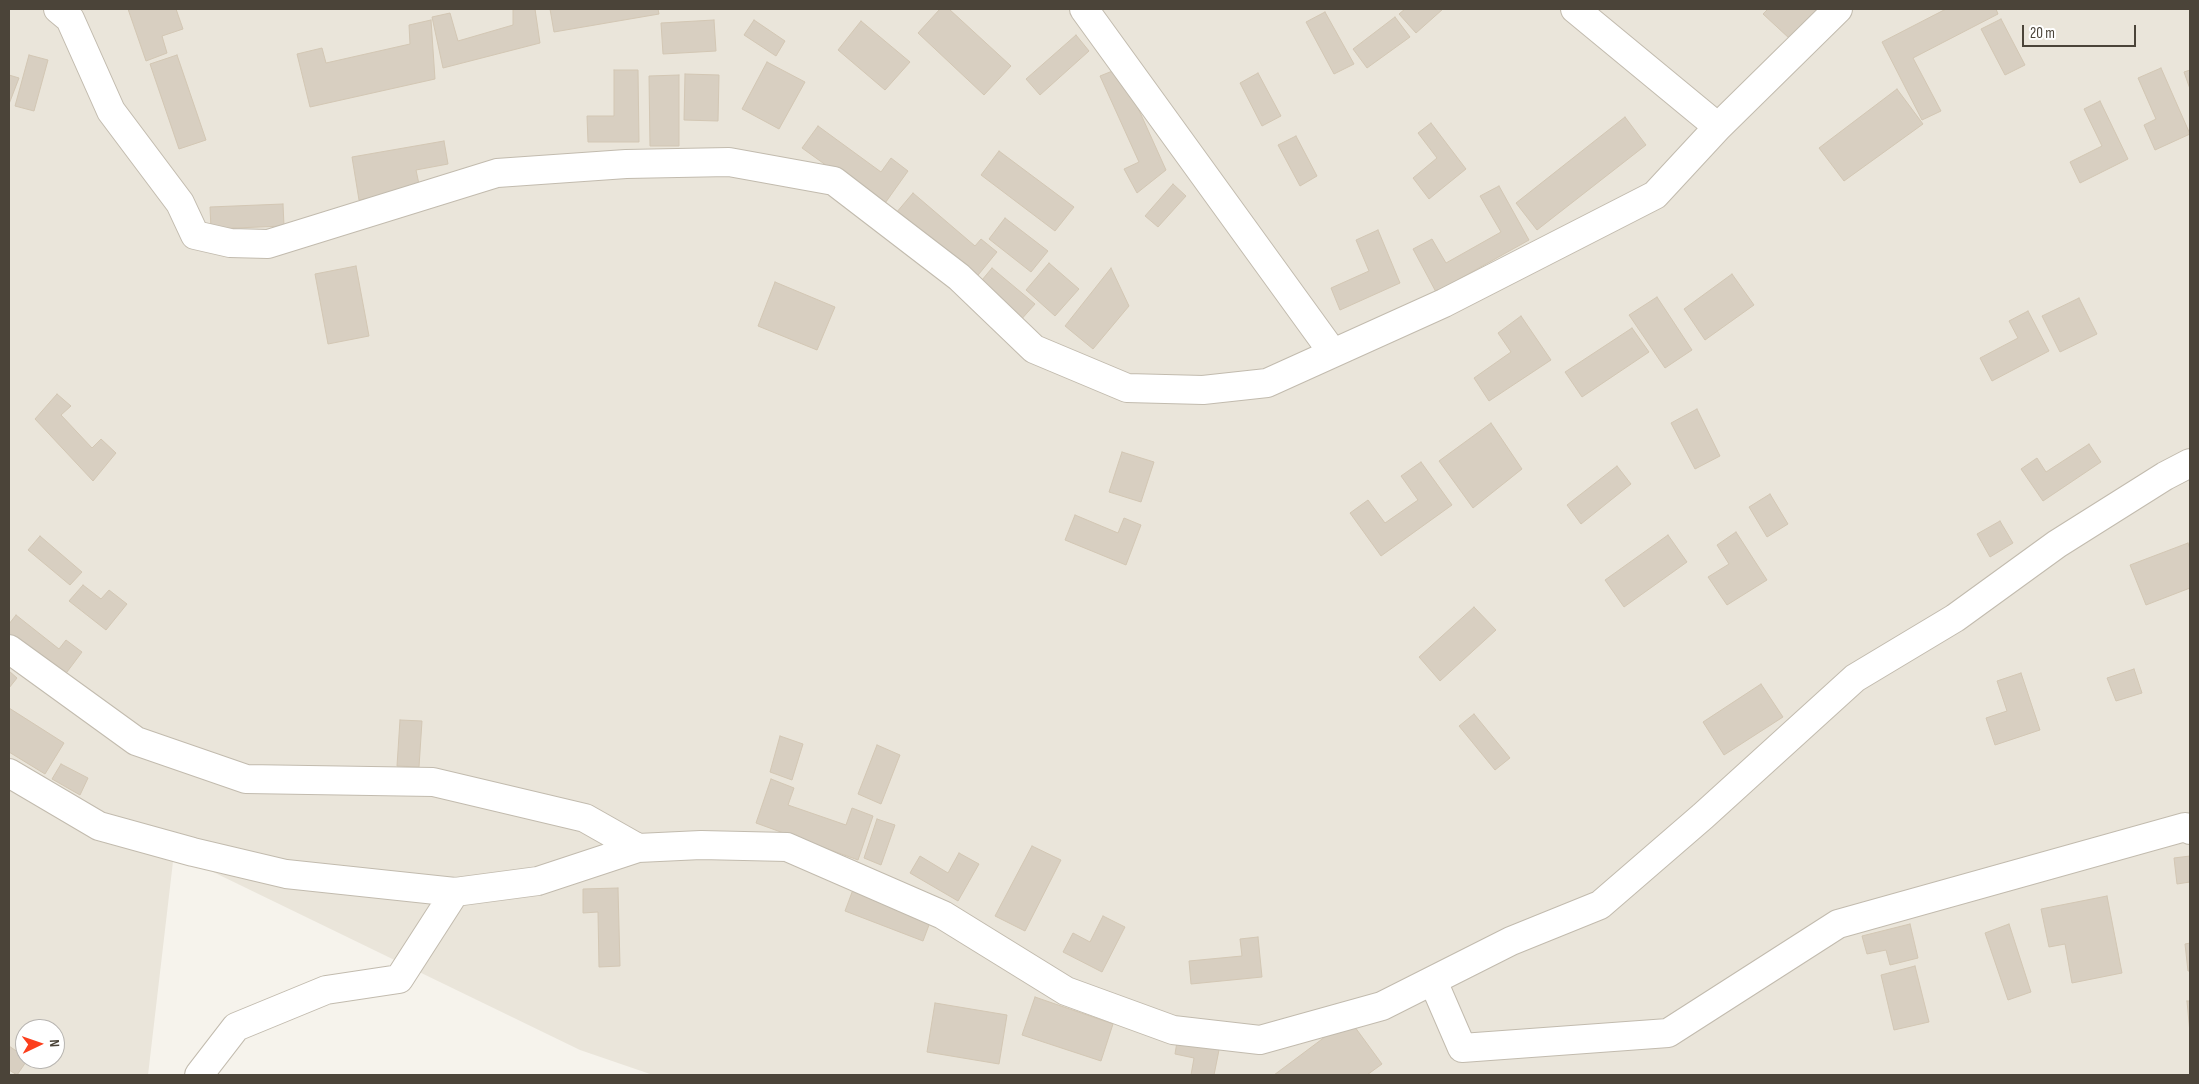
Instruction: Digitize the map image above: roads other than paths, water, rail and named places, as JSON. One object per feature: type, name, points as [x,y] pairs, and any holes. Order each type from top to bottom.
[{"type":"street","points":[[58,9],[70,19],[111,111],[180,204],[195,234],[230,243],[268,244],[497,173],[626,164],[729,162],[834,181],[959,277],[1034,349],[1127,388],[1203,390],[1267,383],[1444,303],[1655,194],[1718,127],[1838,9]]},
{"type":"street","points":[[1084,9],[1333,353]]},
{"type":"street","points":[[1575,9],[1718,127]]},
{"type":"street","points":[[9,773],[100,826],[193,852],[286,874],[455,892],[538,881],[638,848],[701,845],[787,847],[943,915],[1066,991],[1173,1030],[1260,1040],[1382,1006],[1511,941],[1600,905],[1703,816],[1855,678],[1955,618],[2065,539],[2165,476],[2190,464]]},
{"type":"street","points":[[9,649],[136,741],[246,779],[433,782],[585,818],[638,848]]},
{"type":"street","points":[[1433,981],[1462,1048],[1668,1033],[1838,924],[2184,827],[2190,830]]},
{"type":"street","points":[[199,1075],[236,1027],[326,990],[400,979],[455,892]]}]
